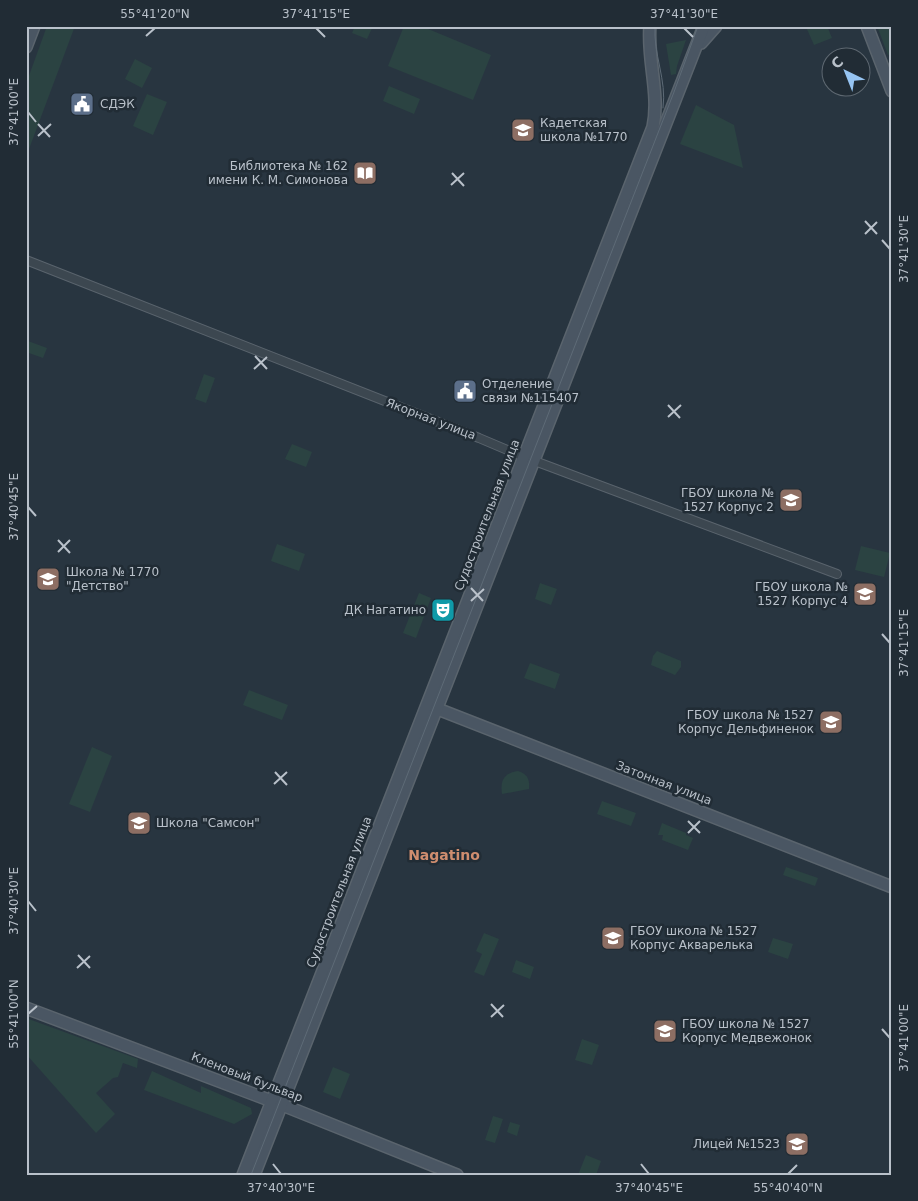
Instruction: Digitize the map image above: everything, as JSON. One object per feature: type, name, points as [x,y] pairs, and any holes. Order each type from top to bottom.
[{"type":"street","points":[[26,47],[34,26]]},
{"type":"street","name":"Судостроительная улица","points":[[529,459],[653,127],[656,103],[649,53],[650,26]]},
{"type":"street","points":[[692,57],[704,26]]},
{"type":"street","points":[[692,57],[716,26]]},
{"type":"street","points":[[867,26],[892,91]]},
{"type":"street","name":"Судостроительная улица","points":[[243,1175],[276,1104],[529,459],[692,57]]},
{"type":"street","points":[[656,103],[664,108],[673,104]]},
{"type":"street","name":"Якорная улица","points":[[26,260],[529,459],[837,574]]},
{"type":"street","name":"Затонная улица","points":[[432,706],[892,887]]},
{"type":"street","name":"Кленовый бульвар","points":[[26,1008],[457,1175]]},
{"type":"street","name":"Судостроительная улица","points":[[254,1175],[276,1104]]},
{"type":"green space","points":[[47,26],[75,26],[26,157],[26,84]]},
{"type":"green space","points":[[355,26],[373,26],[367,39],[352,33]]},
{"type":"green space","points":[[404,26],[421,26],[491,55],[473,100],[388,66]]},
{"type":"green space","points":[[827,26],[832,38],[814,45],[806,27]]},
{"type":"green space","points":[[877,26],[892,26],[892,54],[888,55]]},
{"type":"green space","points":[[686,40],[676,74],[671,75],[666,44]]},
{"type":"green space","points":[[135,59],[152,68],[142,88],[125,79]]},
{"type":"green space","points":[[389,86],[420,99],[414,114],[383,101]]},
{"type":"green space","points":[[147,94],[167,102],[153,135],[133,126]]},
{"type":"green space","points":[[696,105],[734,125],[743,168],[680,144]]},
{"type":"green space","points":[[28,341],[47,348],[43,358],[26,352]]},
{"type":"green space","points":[[204,374],[215,378],[206,403],[195,399]]},
{"type":"green space","points":[[292,444],[312,452],[306,467],[285,459]]},
{"type":"green space","points":[[277,544],[305,554],[299,571],[271,561]]},
{"type":"green space","points":[[861,546],[890,553],[884,577],[855,570]]},
{"type":"green space","points":[[540,583],[557,589],[551,605],[535,599]]},
{"type":"green space","points":[[419,593],[431,598],[416,638],[403,633]]},
{"type":"green space","points":[[657,651],[681,661],[681,667],[675,675],[651,665],[653,656]]},
{"type":"green space","points":[[530,663],[560,674],[555,689],[524,678]]},
{"type":"green space","points":[[249,690],[288,705],[282,720],[243,705]]},
{"type":"green space","points":[[92,747],[112,756],[90,812],[69,804]]},
{"type":"green space","points":[[518,771],[527,777],[529,789],[502,794],[502,781],[506,775]]},
{"type":"green space","points":[[602,801],[636,813],[631,826],[597,814]]},
{"type":"green space","points":[[662,823],[693,838],[688,850],[662,840],[663,835],[658,835]]},
{"type":"green space","points":[[786,867],[818,878],[815,886],[783,875]]},
{"type":"green space","points":[[484,933],[499,939],[484,976],[474,972],[482,954],[476,951]]},
{"type":"green space","points":[[773,938],[793,944],[788,959],[768,952]]},
{"type":"green space","points":[[516,960],[534,967],[530,979],[512,972]]},
{"type":"green space","points":[[26,1018],[138,1059],[137,1068],[123,1063],[118,1077],[113,1078],[96,1093],[115,1114],[96,1133],[26,1054]]},
{"type":"green space","points":[[582,1039],[599,1045],[592,1065],[575,1060]]},
{"type":"green space","points":[[333,1067],[350,1074],[340,1099],[323,1092]]},
{"type":"green space","points":[[152,1071],[201,1093],[201,1086],[251,1108],[252,1114],[234,1124],[144,1090]]},
{"type":"green space","points":[[493,1116],[503,1119],[495,1143],[485,1140]]},
{"type":"green space","points":[[510,1122],[520,1125],[517,1136],[507,1132]]},
{"type":"green space","points":[[586,1155],[601,1161],[596,1175],[578,1175]]},
{"type":"tram line","points":[[655,26],[656,47],[663,87],[663,108]]},
{"type":"tram line","points":[[251,1175],[674,92],[698,26]]},
{"type":"place","name":"СДЭК","points":[[82,104]]},
{"type":"place","name":"Кадетская школа №1770","points":[[523,130]]},
{"type":"place","name":"Библиотека № 162 имени К. М. Симонова","points":[[365,173]]},
{"type":"place","name":"Отделение связи №115407","points":[[465,391]]},
{"type":"place","name":"ГБОУ школа № 1527 Корпус 2","points":[[791,500]]},
{"type":"place","name":"Школа № 1770 \"Детство\"","points":[[48,579]]},
{"type":"place","name":"ГБОУ школа № 1527 Корпус 4","points":[[865,594]]},
{"type":"place","name":"ДК Нагатино","points":[[443,610]]},
{"type":"place","name":"ГБОУ школа № 1527 Корпус Дельфиненок","points":[[831,722]]},
{"type":"place","name":"Школа \"Самсон\"","points":[[139,823]]},
{"type":"place","name":"ГБОУ школа № 1527 Корпус Акварелька","points":[[613,938]]},
{"type":"place","name":"ГБОУ школа № 1527 Корпус Медвежонок","points":[[665,1031]]},
{"type":"place","name":"Лицей №1523","points":[[797,1144]]},
{"type":"district","name":"Nagatino","points":[[444,855]]}]
